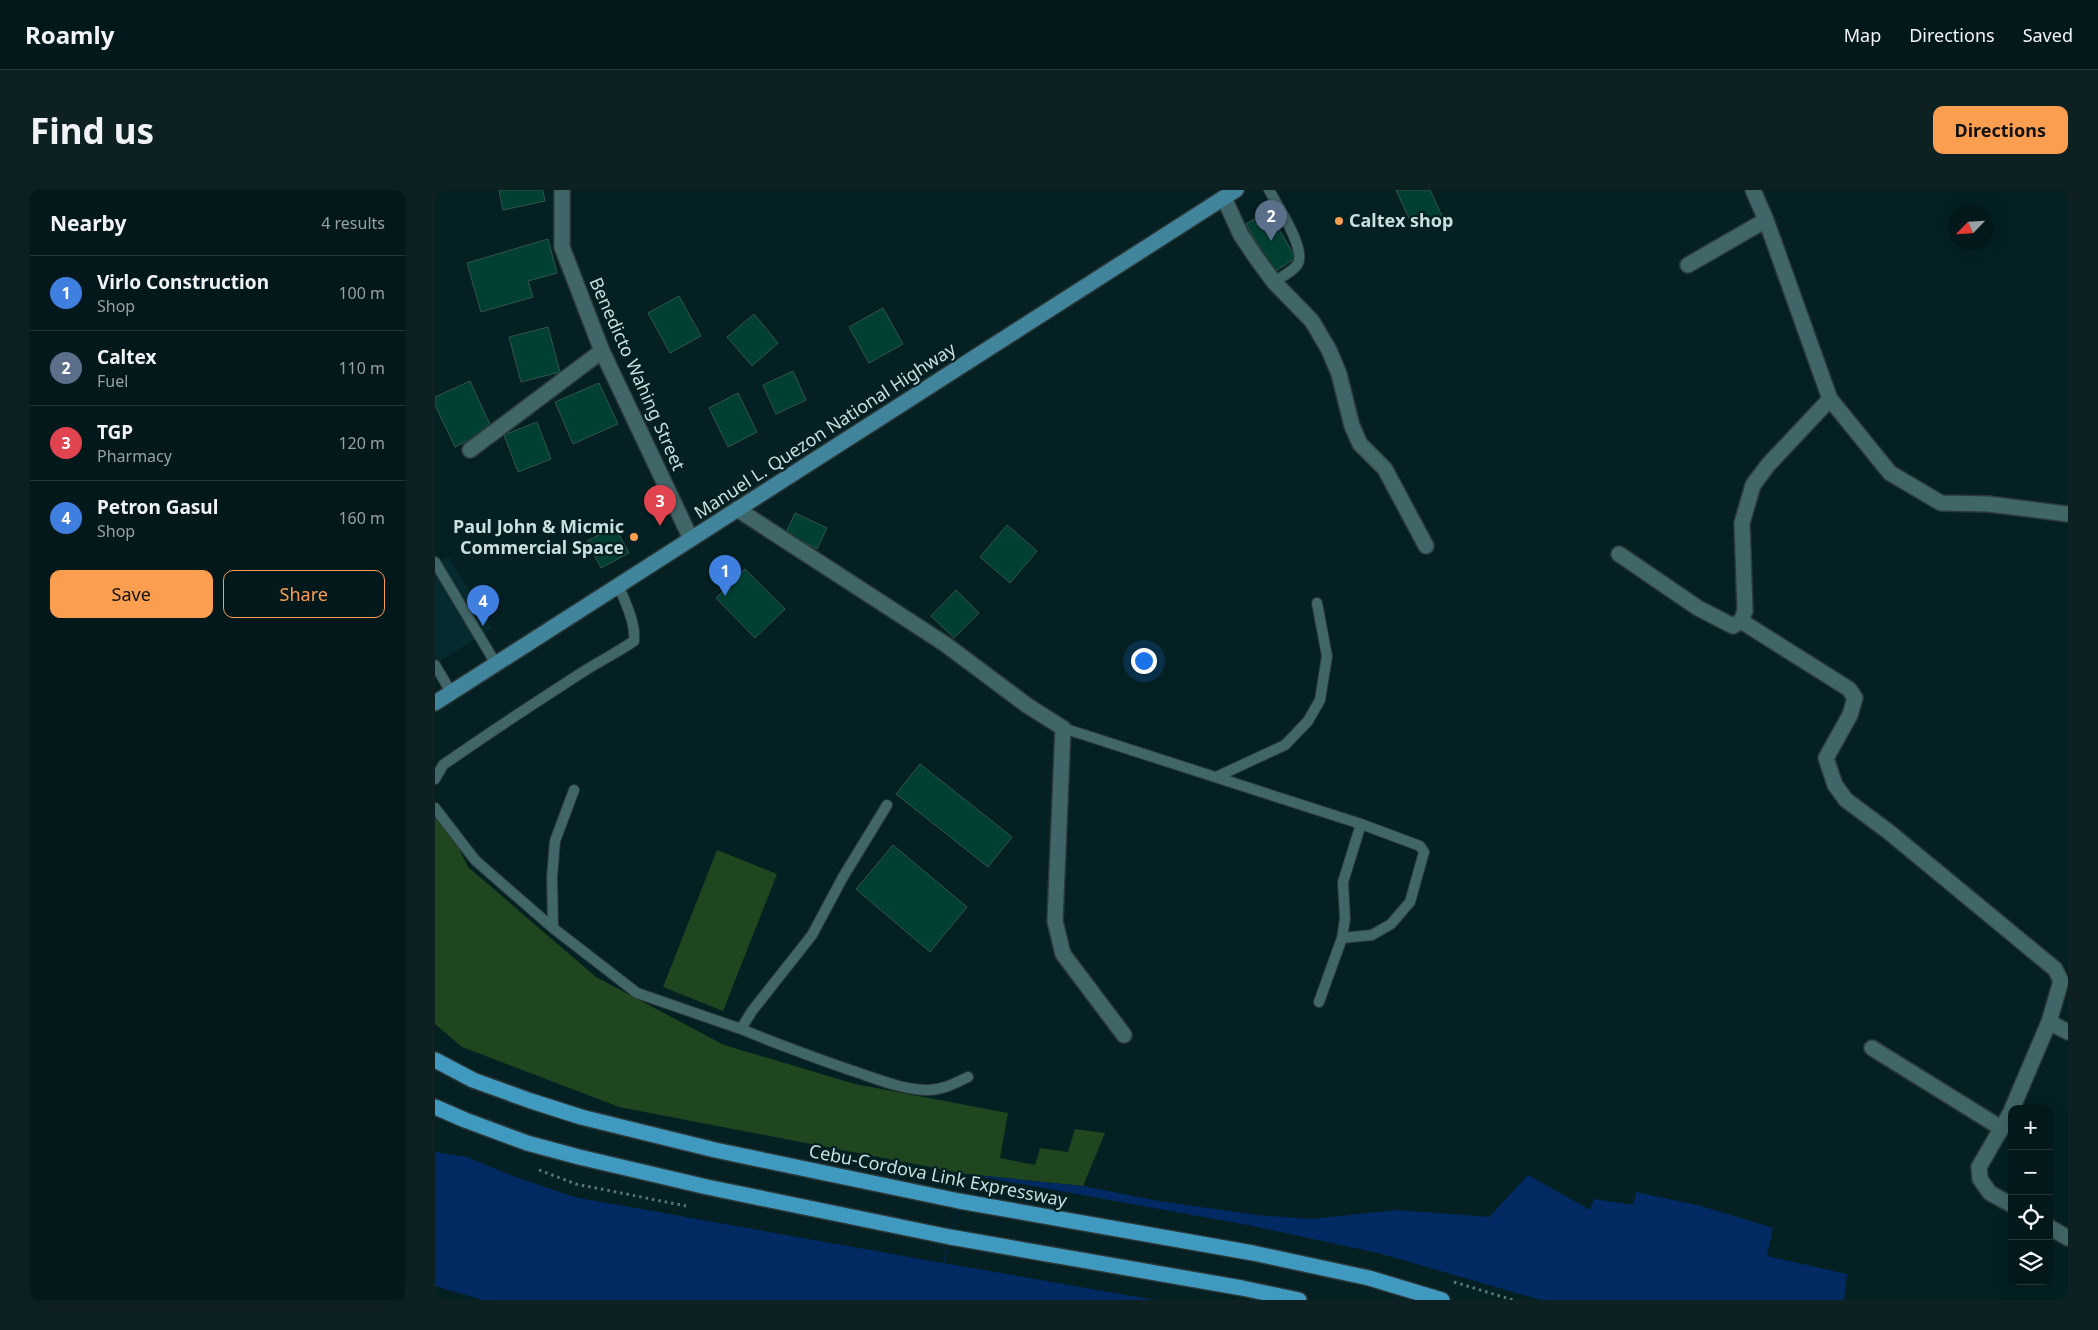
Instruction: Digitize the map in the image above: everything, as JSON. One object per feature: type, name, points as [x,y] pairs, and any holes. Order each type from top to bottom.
[{"type":"highway","name":"Cebu-Cordova Link Expressway","points":[[435,1060],[473,1080],[581,1117],[715,1150],[959,1201],[1253,1253],[1369,1278],[1442,1300]]},
{"type":"highway","points":[[435,1107],[492,1131],[579,1157],[707,1187],[951,1237],[1232,1286],[1299,1300]]},
{"type":"main road","name":"Manuel L. Quezon National Highway","points":[[435,702],[1230,194]]},
{"type":"street","name":"Benedicto Wahing Street","points":[[562,190],[562,247],[603,351],[691,539]]},
{"type":"street","points":[[1753,190],[1766,220],[1830,399],[1891,473],[1941,503],[1988,504],[2068,514]]},
{"type":"street","points":[[1230,194],[1241,235],[1274,282],[1312,321],[1329,350],[1339,374],[1352,426],[1359,444],[1385,469],[1426,546]]},
{"type":"street","points":[[1688,264],[1766,220]]},
{"type":"street","points":[[470,450],[603,351]]},
{"type":"street","points":[[1619,554],[1698,608],[1733,626],[1741,621],[1745,611],[1742,523],[1753,486],[1768,465],[1830,399]]},
{"type":"street","points":[[737,509],[945,644],[1028,706],[1063,728],[1055,921],[1063,954],[1123,1035]]},
{"type":"street","points":[[1741,621],[1849,689],[1855,698],[1850,715],[1826,758],[1835,785],[1846,800],[1889,832],[2055,969],[2061,981],[2049,1022],[2014,1105]]},
{"type":"street","points":[[2049,1022],[2068,1032]]},
{"type":"street","points":[[1871,1048],[2001,1128]]},
{"type":"street","points":[[2008,1116],[1979,1167],[1980,1179],[1990,1193],[2008,1203]]},
{"type":"street","points":[[2053,1229],[2068,1238]]},
{"type":"lane","points":[[1269,190],[1297,242],[1301,256],[1297,265],[1274,282]]},
{"type":"lane","points":[[435,562],[496,664]]},
{"type":"lane","points":[[435,779],[443,764],[634,641],[633,623],[619,586]]},
{"type":"lane","points":[[1216,777],[1285,744],[1308,721],[1321,700],[1327,656],[1317,603]]},
{"type":"lane","points":[[435,665],[451,692]]},
{"type":"lane","points":[[1063,728],[1415,843],[1424,852],[1409,902],[1391,924],[1373,935],[1341,938]]},
{"type":"lane","points":[[553,928],[555,841],[574,790]]},
{"type":"lane","points":[[741,1029],[752,1011],[812,936],[843,877],[887,805]]},
{"type":"lane","points":[[435,808],[475,860],[553,928],[637,993],[741,1029],[777,1044],[907,1088],[929,1090],[947,1087],[968,1077]]},
{"type":"lane","points":[[1319,1002],[1341,938],[1345,920],[1343,882],[1361,824]]},
{"type":"shaded area","points":[[448,557],[492,628],[435,664],[435,565]]},
{"type":"green space","points":[[435,818],[450,830],[468,867],[596,977],[724,1045],[855,1084],[1008,1113],[1000,1158],[1035,1165],[1040,1148],[1068,1152],[1075,1129],[1105,1133],[1083,1186],[966,1174],[619,1107],[462,1047],[435,1024]]},
{"type":"green space","points":[[717,850],[777,874],[723,1011],[663,987]]},
{"type":"water","points":[[435,1152],[467,1157],[510,1175],[574,1197],[943,1263],[966,1174],[1083,1186],[1159,1201],[1256,1215],[1311,1219],[1397,1210],[1489,1217],[1528,1175],[1590,1210],[1594,1199],[1633,1205],[1636,1192],[1701,1206],[1773,1228],[1767,1256],[1847,1274],[1844,1300],[483,1300],[435,1286]]},
{"type":"pier","points":[[966,1174],[1253,1226],[1378,1253],[1541,1300],[1155,1300],[944,1263]]},
{"type":"building","points":[[499,190],[543,190],[545,201],[503,210]]},
{"type":"building","points":[[1396,190],[1430,190],[1442,216],[1414,229]]},
{"type":"building","points":[[1268,211],[1296,258],[1274,272],[1246,224]]},
{"type":"building","points":[[548,239],[557,273],[528,281],[533,297],[481,312],[467,263]]},
{"type":"building","points":[[679,296],[701,336],[670,353],[648,313]]},
{"type":"building","points":[[883,308],[903,344],[869,363],[849,327]]},
{"type":"building","points":[[754,314],[778,343],[752,366],[727,337]]},
{"type":"building","points":[[548,327],[560,372],[521,382],[509,337]]},
{"type":"building","points":[[793,371],[806,400],[776,414],[763,385]]},
{"type":"building","points":[[470,381],[492,429],[455,447],[435,405],[435,397]]},
{"type":"building","points":[[599,383],[618,424],[573,444],[555,402]]},
{"type":"building","points":[[738,393],[757,432],[728,447],[709,408]]},
{"type":"building","points":[[537,422],[551,459],[518,472],[504,435]]},
{"type":"building","points":[[795,513],[827,528],[817,549],[786,533]]},
{"type":"building","points":[[1007,525],[1037,551],[1010,583],[980,557]]},
{"type":"building","points":[[615,527],[629,553],[601,568],[587,541]]},
{"type":"building","points":[[745,569],[785,609],[755,638],[716,598]]},
{"type":"building","points":[[956,590],[979,613],[954,638],[931,616]]},
{"type":"building","points":[[920,764],[1012,837],[988,867],[896,794]]},
{"type":"building","points":[[893,845],[967,907],[930,952],[856,889]]},
{"type":"place","name":"Caltex shop","points":[[1339,221]]},
{"type":"place","name":"Caltex","points":[[1271,241]]},
{"type":"place","name":"TGP","points":[[660,526]]},
{"type":"place","name":"Paul John & Micmic Commercial Space","points":[[634,537]]},
{"type":"place","name":"Virlo Construction","points":[[725,596]]},
{"type":"place","name":"Petron Gasul","points":[[483,626]]}]
